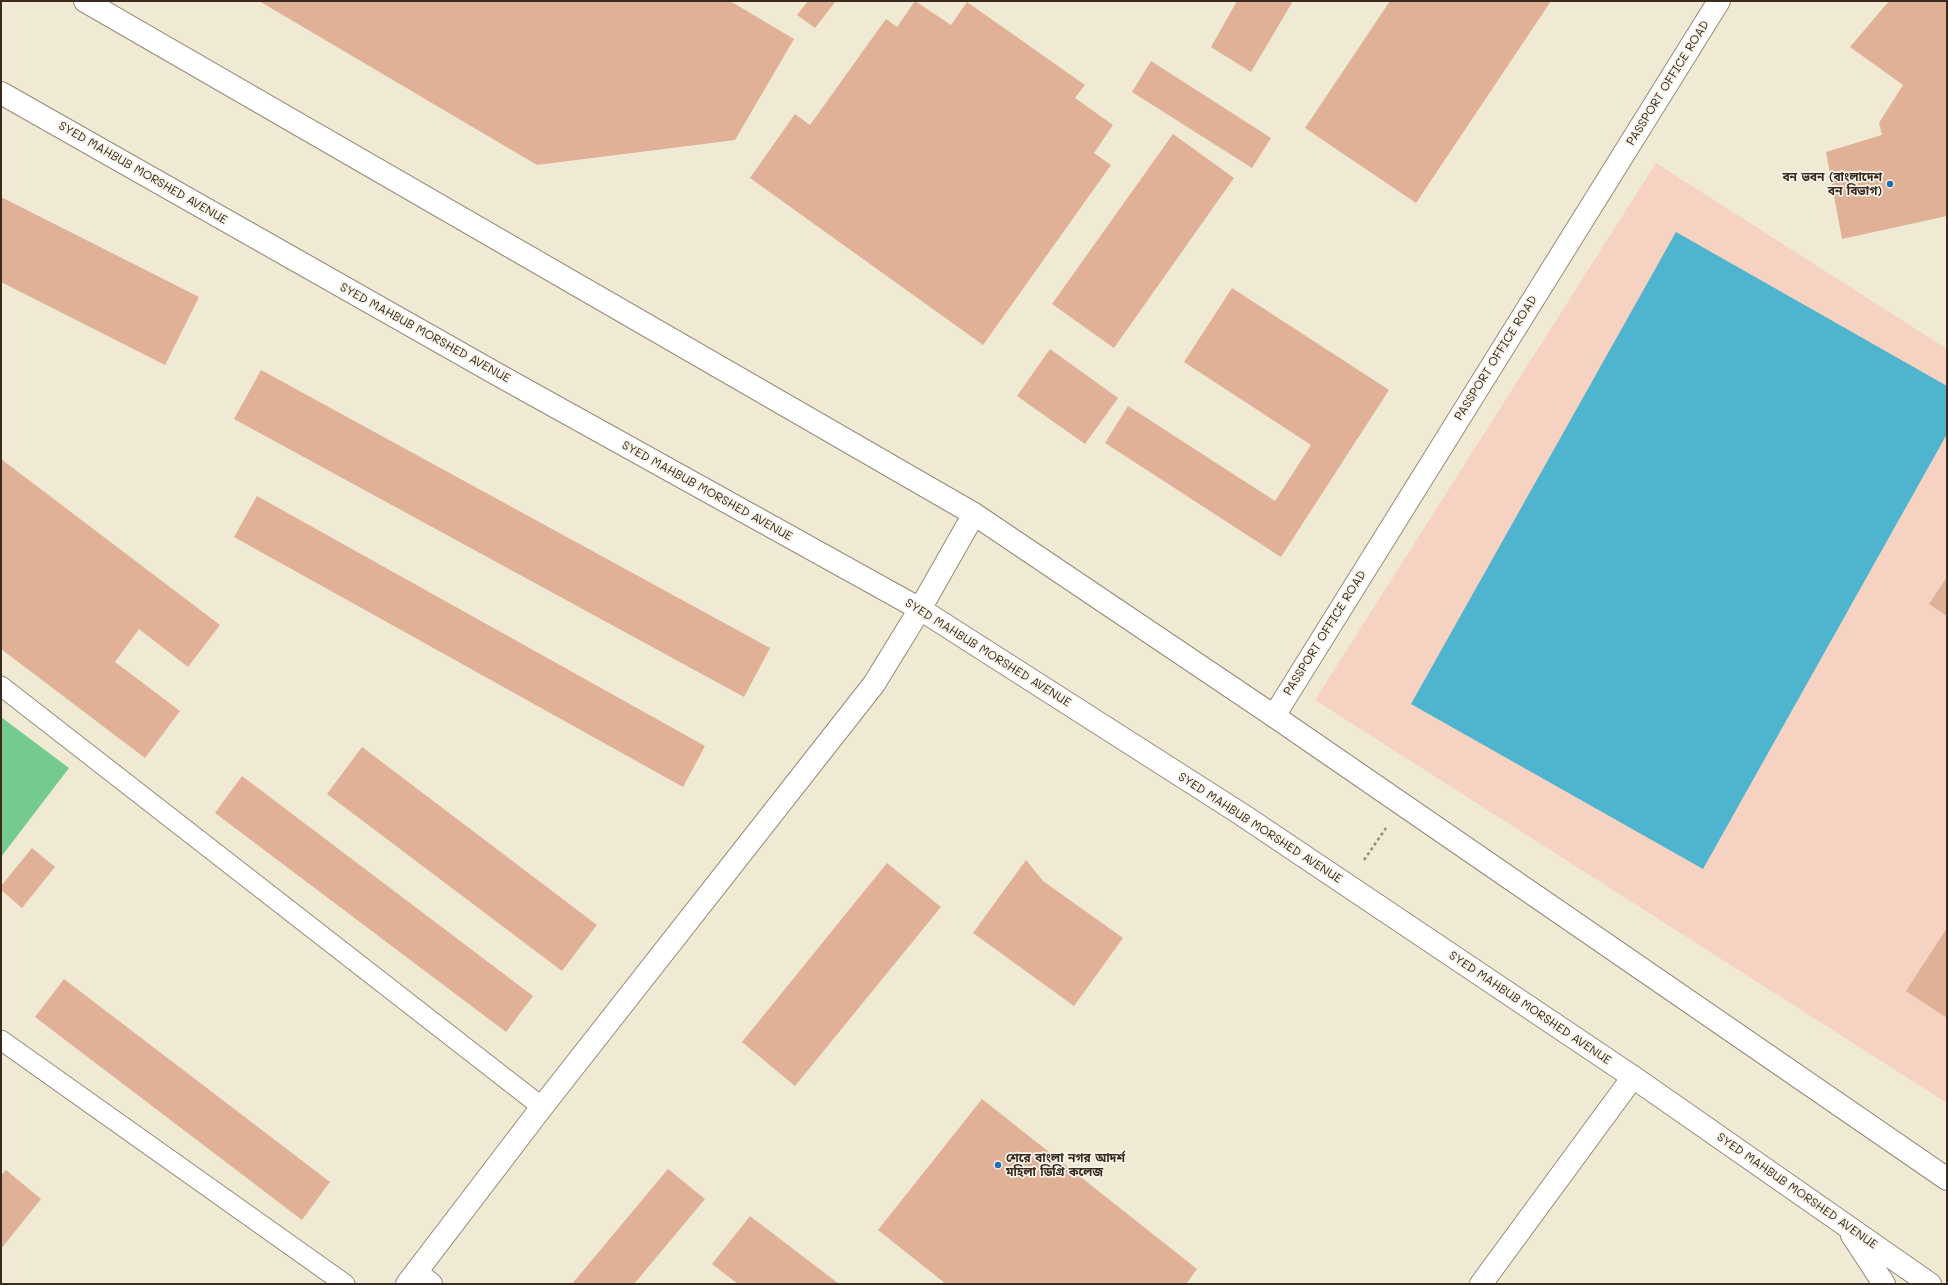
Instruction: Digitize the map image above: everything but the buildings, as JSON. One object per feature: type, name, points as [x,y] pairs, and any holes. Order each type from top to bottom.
[{"type":"main road","points":[[85,1],[974,514],[1274,716],[1947,1179]]},
{"type":"main road","name":"PASSPORT OFFICE ROAD","points":[[1274,716],[1719,1]]},
{"type":"main road","name":"SYED MAHBUB MORSHED AVENUE","points":[[1,93],[495,373],[920,609],[1235,810],[1633,1077],[1930,1284]]},
{"type":"main road","points":[[418,1280],[542,1107],[874,684],[920,609],[974,514]]},
{"type":"main road","points":[[1481,1284],[1633,1077]]},
{"type":"main road","points":[[1847,1226],[1884,1284]]},
{"type":"lane","points":[[1,686],[542,1107]]},
{"type":"lane","points":[[1,1040],[345,1284]]},
{"type":"path","points":[[1347,885],[1402,804]]},
{"type":"shaded area","points":[[1656,163],[1947,349],[1947,1103],[1315,700]]},
{"type":"green space","points":[[1,717],[69,768],[1,857]]},
{"type":"water","points":[[1676,232],[1947,386],[1947,434],[1703,869],[1411,704]]},
{"type":"place","name":"বন ভবন (বাংলাদেশ বন বিভাগ)","points":[[1890,184]]},
{"type":"place","name":"শেরে বাংলা নগর আদর্শ মহিলা ডিগ্রি কলেজ","points":[[998,1165]]}]
